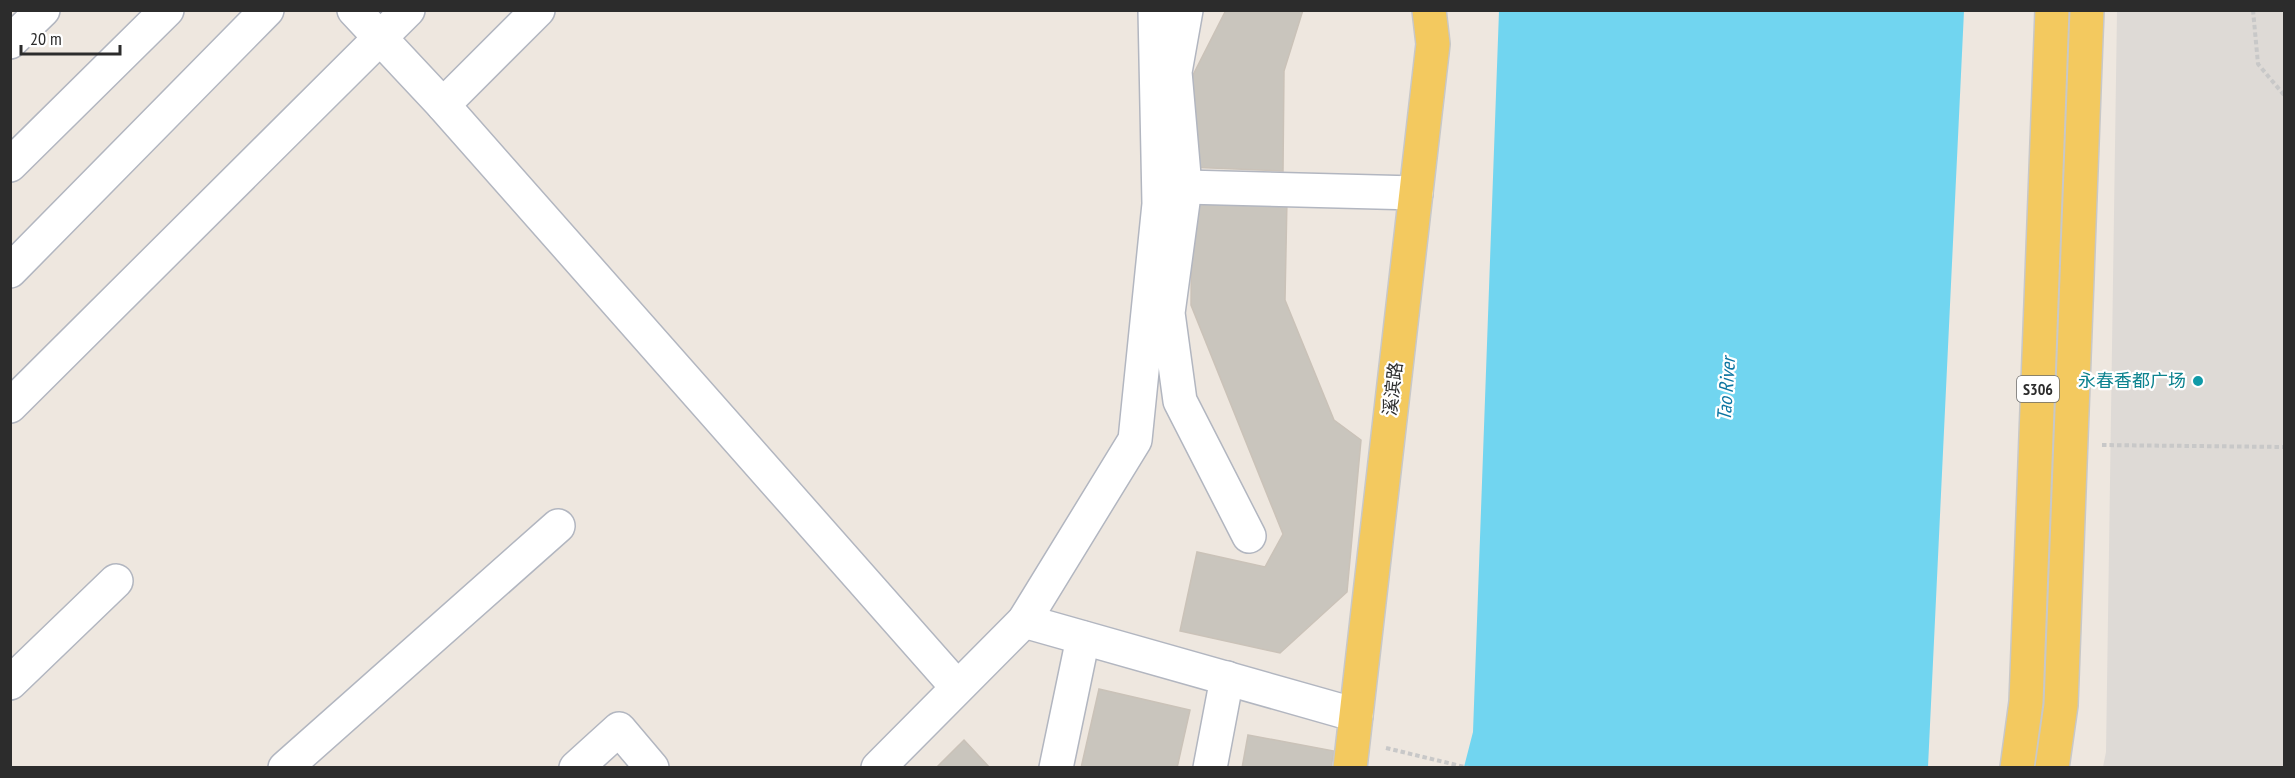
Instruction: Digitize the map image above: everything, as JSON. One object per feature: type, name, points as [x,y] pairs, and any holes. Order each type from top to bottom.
[{"type":"main road","name":"溪滨路","points":[[1353,741],[1433,44],[1429,10]]},
{"type":"main road","name":"S306","points":[[2016,768],[2026,702],[2052,10]]},
{"type":"main road","name":"S306","points":[[2052,768],[2061,705],[2087,10]]},
{"type":"street","points":[[10,42],[42,10]]},
{"type":"street","points":[[10,165],[167,10]]},
{"type":"street","points":[[10,271],[267,10]]},
{"type":"street","points":[[354,10],[443,105],[957,687]]},
{"type":"street","points":[[10,406],[408,10]]},
{"type":"street","points":[[443,105],[538,10]]},
{"type":"street","points":[[878,768],[1024,621],[1135,440],[1160,204],[1155,10]]},
{"type":"street","points":[[1186,10],[1175,72],[1185,187],[1168,313],[1180,401],[1249,536]]},
{"type":"street","points":[[1185,187],[1416,193]]},
{"type":"street","points":[[285,768],[558,526]]},
{"type":"street","points":[[10,683],[116,581]]},
{"type":"street","points":[[1024,621],[1227,678],[1353,741]]},
{"type":"street","points":[[1056,768],[1083,638]]},
{"type":"street","points":[[1210,768],[1227,678]]},
{"type":"street","points":[[576,768],[619,729],[652,768]]},
{"type":"path","points":[[2253,10],[2258,64],[2284,95]]},
{"type":"path","points":[[2071,445],[2284,447]]},
{"type":"path","points":[[1353,741],[1469,768]]},
{"type":"shaded area","name":"永春香都广场","points":[[2117,11],[2284,11],[2284,767],[2103,767],[2106,752]]},
{"type":"water","name":"Tao River","points":[[1499,11],[1964,11],[1928,767],[1464,767],[1473,732]]},
{"type":"building","points":[[1226,10],[1303,10],[1284,71],[1283,171],[1188,167],[1191,79]]},
{"type":"building","points":[[1192,198],[1287,199],[1285,300],[1334,420],[1361,440],[1347,592],[1280,653],[1180,631],[1197,552],[1265,567],[1283,534],[1191,305]]},
{"type":"building","points":[[1099,689],[1190,710],[1177,768],[1081,768]]},
{"type":"building","points":[[1248,735],[1334,751],[1331,768],[1242,768]]},
{"type":"building","points":[[964,740],[990,768],[936,768]]},
{"type":"place","name":"永春香都广场","points":[[2198,381]]}]
